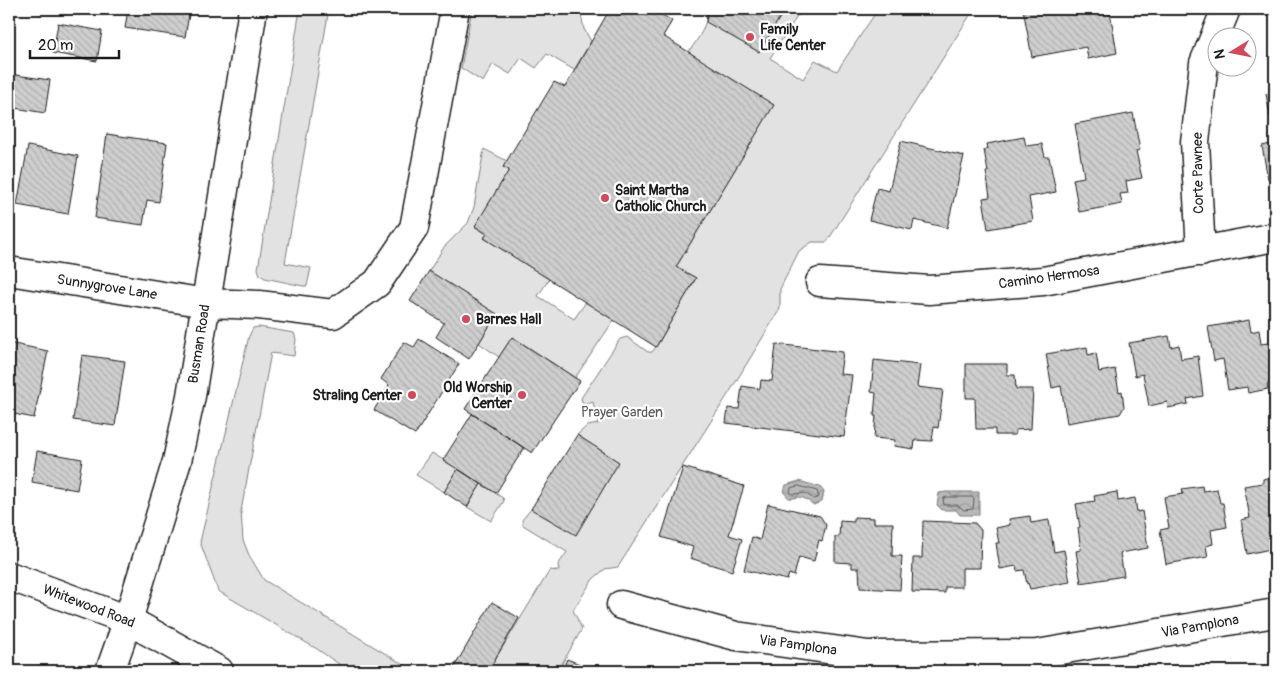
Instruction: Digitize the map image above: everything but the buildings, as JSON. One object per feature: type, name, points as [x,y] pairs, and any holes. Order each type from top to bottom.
[{"type":"street","name":"Busman Road","points":[[110,671],[128,620],[177,460],[191,396],[253,9]]},
{"type":"street","name":"Sunnygrove Lane","points":[[9,271],[206,303],[259,306],[333,314],[377,283],[414,228],[455,9]]},
{"type":"street","name":"Corte Pawnee","points":[[1201,252],[1195,142],[1204,63],[1226,9]]},
{"type":"street","name":"Camino Hermosa","points":[[820,282],[929,290],[1042,281],[1275,237]]},
{"type":"street","name":"Whitewood Road","points":[[9,576],[128,620],[219,671]]},
{"type":"street","name":"Via Pamplona","points":[[621,605],[736,636],[868,655],[1038,663],[1275,613]]},
{"type":"green space","points":[[300,9],[329,9],[285,263],[311,268],[307,286],[265,278],[260,275],[258,269]]},
{"type":"green space","points":[[472,9],[580,9],[584,29],[591,41],[574,70],[547,54],[536,68],[521,58],[510,74],[493,64],[483,82],[461,68]]},
{"type":"green space","name":"Prayer Garden","points":[[708,9],[802,9],[770,58],[803,79],[815,60],[837,71],[878,9],[974,9],[827,242],[812,242],[799,251],[780,289],[780,309],[618,567],[605,569],[593,579],[573,610],[582,629],[559,669],[557,671],[488,671],[550,570],[559,571],[558,565],[567,552],[523,525],[522,520],[531,509],[618,462],[577,435],[587,426],[598,424],[593,402],[587,404],[582,402],[581,398],[620,339],[627,337],[648,352],[652,352],[656,347],[696,278],[676,267],[773,105],[688,52],[702,32]]},
{"type":"green space","points":[[484,149],[507,161],[509,170],[475,227],[487,234],[484,238],[549,279],[538,296],[574,319],[586,302],[614,320],[575,378],[513,337],[499,357],[479,343],[496,314],[429,271],[444,247],[468,223],[474,207]]},
{"type":"green space","points":[[259,327],[294,333],[296,339],[294,356],[271,353],[241,511],[243,540],[249,555],[264,580],[414,671],[349,671],[317,649],[218,591],[200,542],[249,336],[253,328]]},
{"type":"green space","points":[[432,453],[458,469],[444,492],[416,475]]},
{"type":"green space","points":[[481,484],[503,498],[504,501],[491,521],[467,507]]},
{"type":"water","points":[[799,481],[820,487],[824,492],[822,501],[814,505],[800,497],[788,497],[784,491],[786,485]]},
{"type":"water","points":[[979,492],[979,515],[960,515],[956,510],[942,510],[937,505],[939,493]]},
{"type":"place","name":"Family Life Center","points":[[750,37]]},
{"type":"place","name":"Saint Martha Catholic Church","points":[[605,198]]},
{"type":"place","name":"Barnes Hall","points":[[466,319]]},
{"type":"place","name":"Straling Center","points":[[412,395]]},
{"type":"place","name":"Old Worship Center","points":[[522,395]]}]
